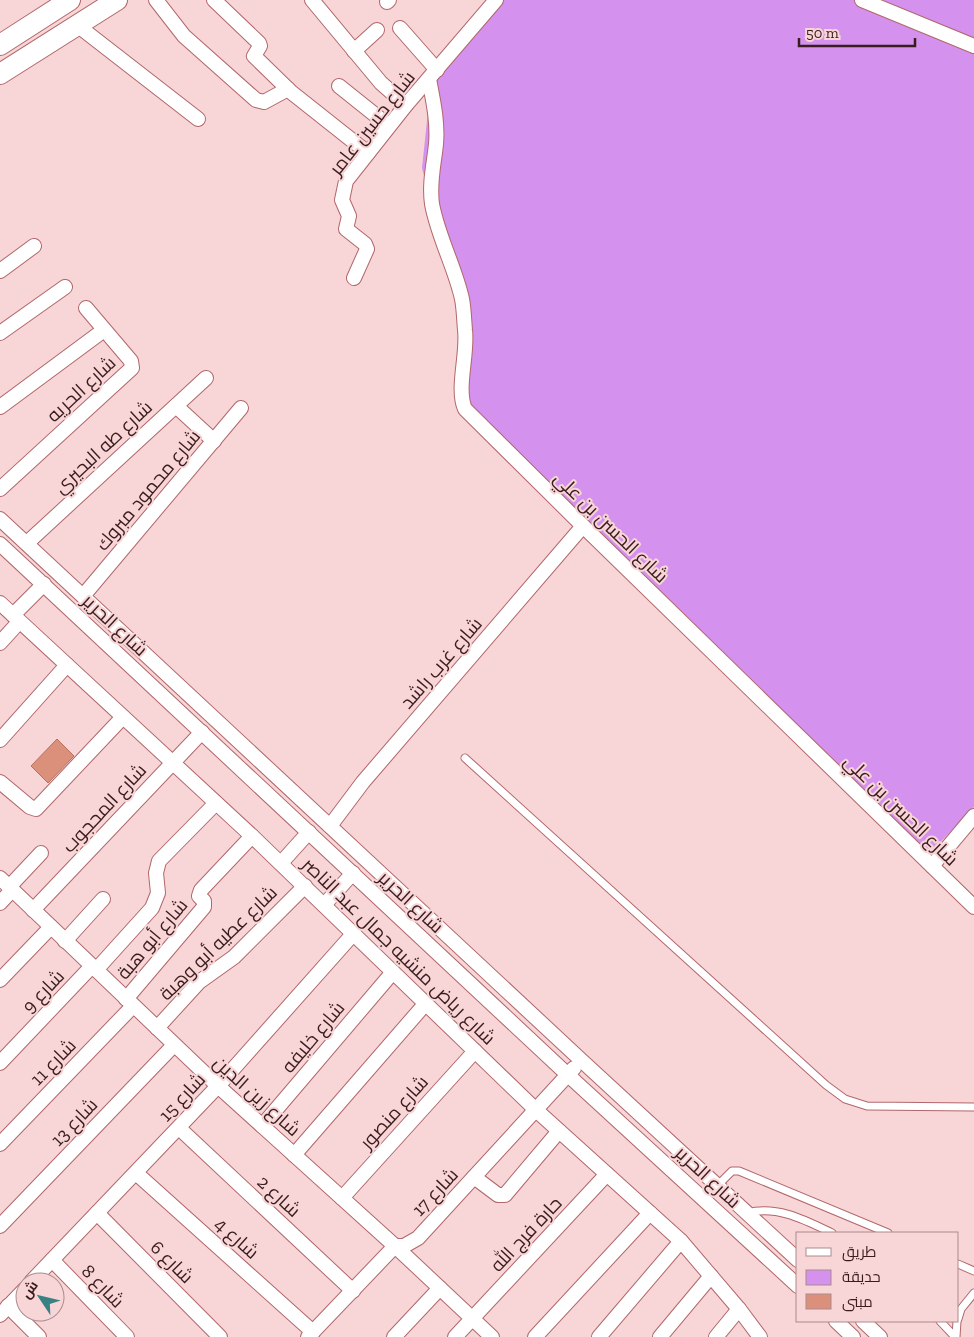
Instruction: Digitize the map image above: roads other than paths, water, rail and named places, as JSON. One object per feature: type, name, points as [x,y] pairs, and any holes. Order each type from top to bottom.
[{"type":"main road","points":[[0,44],[70,0]]},
{"type":"main road","points":[[0,74],[116,0]]},
{"type":"street","points":[[156,0],[184,36],[256,100],[264,102],[288,89]]},
{"type":"street","points":[[214,0],[259,43],[260,46],[254,57],[288,89],[368,153]]},
{"type":"street","name":"شارع حسين عامر","points":[[354,278],[366,251],[366,246],[346,229],[349,216],[342,200],[346,181],[406,105],[496,0]]},
{"type":"street","points":[[862,0],[974,46]]},
{"type":"street","points":[[314,1],[381,82],[406,105]]},
{"type":"street","points":[[77,25],[198,120]]},
{"type":"street","points":[[400,28],[433,74]]},
{"type":"street","points":[[354,51],[377,30]]},
{"type":"street","name":"شارع الحسن بن علي","points":[[433,74],[436,142],[431,173],[432,203],[439,232],[462,300],[466,342],[460,392],[464,409],[974,907]]},
{"type":"street","points":[[339,86],[389,126]]},
{"type":"street","points":[[0,271],[34,246]]},
{"type":"street","points":[[0,333],[65,286]]},
{"type":"street","name":"شارع الحريه","points":[[0,489],[132,368],[131,361],[86,308]]},
{"type":"street","points":[[0,407],[104,330]]},
{"type":"street","name":"شارع طه البحيري","points":[[27,543],[206,378]]},
{"type":"street","points":[[176,406],[214,441]]},
{"type":"street","name":"شارع محمود مبروك","points":[[83,596],[241,408]]},
{"type":"street","name":"شارع الحرير","points":[[0,518],[796,1258]]},
{"type":"street","name":"شارع غرب راشد","points":[[330,826],[363,782],[583,526]]},
{"type":"street","name":"شارع الحرير","points":[[0,544],[568,1075],[796,1284]]},
{"type":"street","points":[[0,644],[16,618],[44,584]]},
{"type":"street","name":"شارع رياض منشيه جمال عبد الناصر","points":[[0,603],[281,863],[536,1110],[681,1241],[739,1309],[760,1337]]},
{"type":"street","points":[[0,740],[66,665]]},
{"type":"street","points":[[2,787],[32,808],[37,808],[123,717]]},
{"type":"street","name":"شارع المحجوب","points":[[33,910],[202,732]]},
{"type":"street","name":"شارع 9","points":[[0,1063],[152,908],[158,893],[156,873],[159,861],[216,803]]},
{"type":"street","points":[[932,866],[974,816]]},
{"type":"street","points":[[281,863],[309,832]]},
{"type":"street","name":"شارع أبو هبة","points":[[130,1002],[204,907],[204,901],[199,896],[201,890],[252,836]]},
{"type":"street","points":[[0,903],[7,885],[41,853]]},
{"type":"street","points":[[324,905],[353,873]]},
{"type":"street","name":"شارع زين الدين","points":[[7,885],[174,1045],[492,1337]]},
{"type":"street","name":"شارع عطيه أبو وهبة","points":[[157,1028],[199,982],[234,957],[305,886]]},
{"type":"street","points":[[381,899],[394,886]]},
{"type":"street","points":[[65,941],[102,899]]},
{"type":"street","points":[[400,918],[413,904]]},
{"type":"street","points":[[0,980],[51,927]]},
{"type":"street","name":"شارع 15","points":[[41,1272],[218,1086],[354,933]]},
{"type":"street","name":"شارع خليفه","points":[[262,1126],[393,972]]},
{"type":"street","name":"شارع 11","points":[[0,1144],[130,1002]]},
{"type":"street","points":[[294,1155],[426,1003]]},
{"type":"street","name":"شارع 13","points":[[0,1226],[174,1045]]},
{"type":"street","name":"شارع منصور","points":[[342,1198],[475,1051]]},
{"type":"street","name":"شارع 17","points":[[311,1334],[395,1246],[411,1243],[418,1238],[581,1060]]},
{"type":"street","name":"شارع 2","points":[[179,1128],[353,1291]]},
{"type":"street","points":[[474,1177],[498,1195],[505,1195],[559,1131]]},
{"type":"street","name":"شارع 4","points":[[136,1173],[311,1334]]},
{"type":"street","name":"حارة فرج الله","points":[[455,1337],[606,1174]]},
{"type":"street","points":[[704,1200],[717,1186]]},
{"type":"street","name":"شارع 6","points":[[97,1213],[220,1337]]},
{"type":"street","points":[[535,1337],[650,1213]]},
{"type":"street","points":[[599,1337],[681,1241]]},
{"type":"street","name":"شارع 8","points":[[52,1260],[127,1337]]},
{"type":"street","points":[[660,1337],[711,1276]]},
{"type":"street","points":[[394,1337],[440,1288]]},
{"type":"street","points":[[15,1299],[4,1310],[39,1337]]},
{"type":"street","points":[[716,1337],[739,1309]]},
{"type":"street","points":[[837,1322],[853,1337]]},
{"type":"street","points":[[864,1322],[880,1337]]},
{"type":"lane","points":[[465,758],[826,1085],[845,1099],[867,1106],[974,1107]]},
{"type":"lane","points":[[717,1186],[732,1171],[740,1171],[886,1232]]},
{"type":"lane","points":[[746,1213],[759,1210],[783,1212],[830,1232]]},
{"type":"lane","points":[[959,1264],[974,1271]]},
{"type":"lane","points":[[959,1316],[961,1309],[974,1292]]},
{"type":"lane","points":[[941,1322],[956,1337]]},
{"type":"lane","points":[[956,1337],[958,1322]]}]
